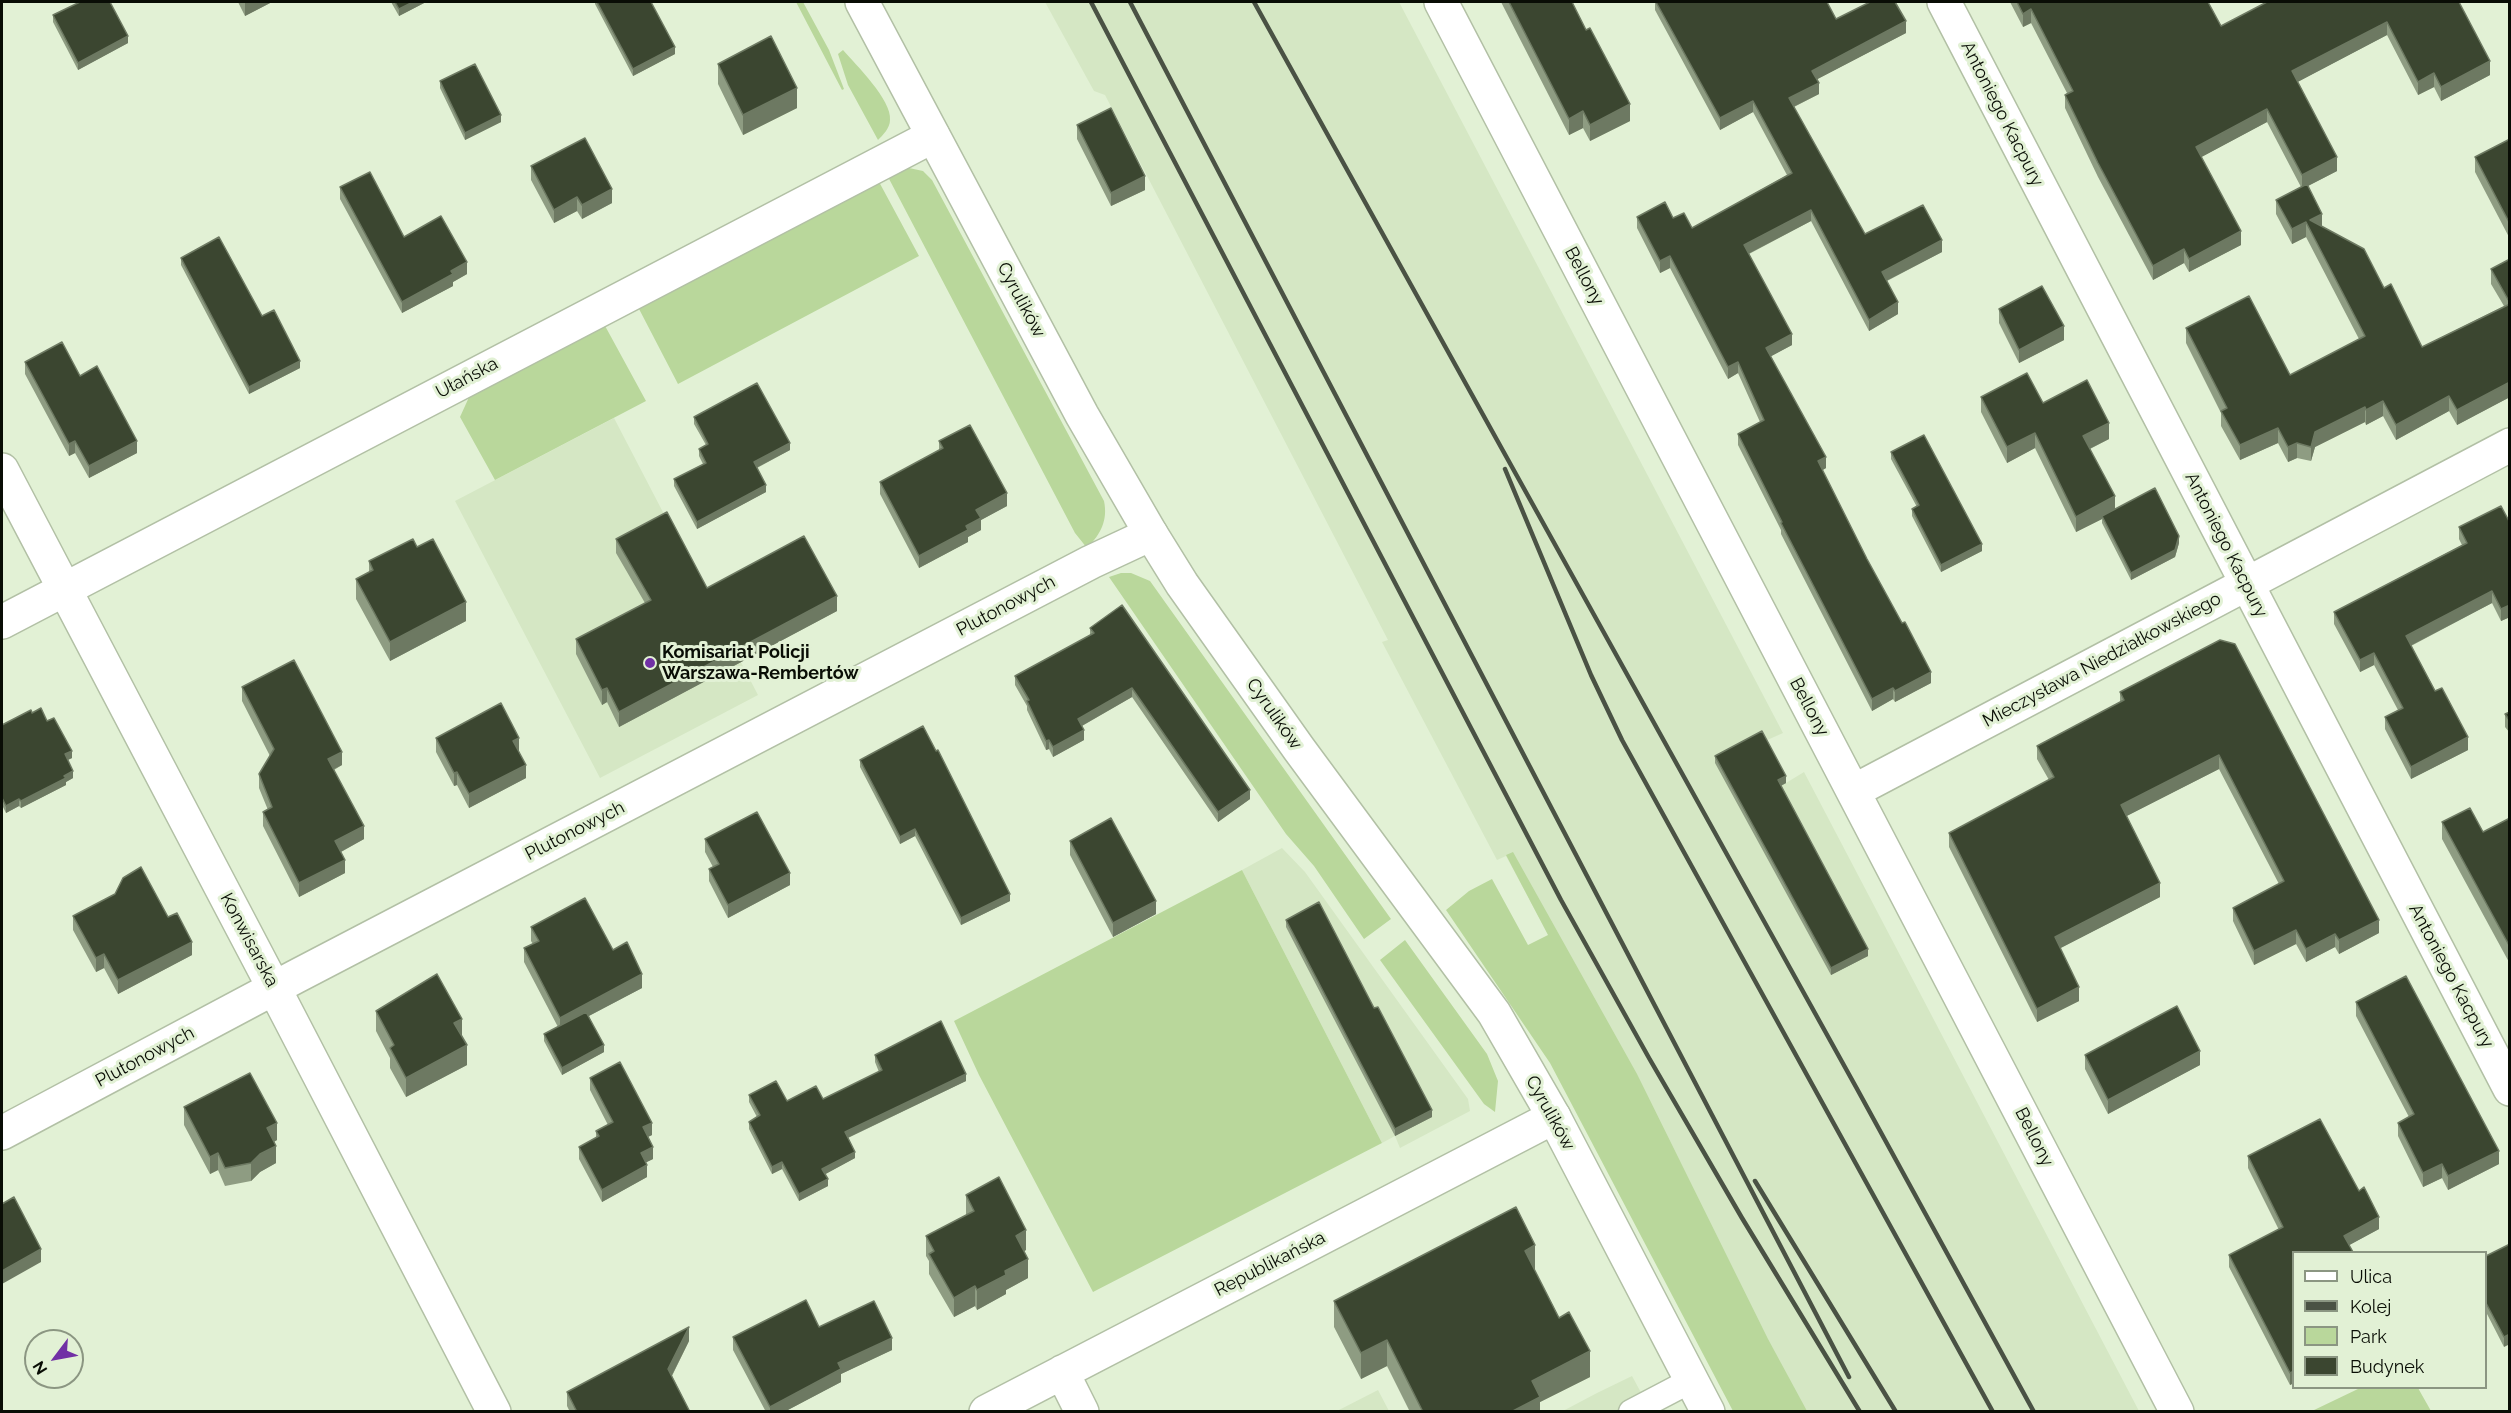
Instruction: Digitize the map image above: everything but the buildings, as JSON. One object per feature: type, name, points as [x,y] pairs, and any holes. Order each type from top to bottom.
[{"type":"street","name":"Cyrulików","points":[[862,2],[1082,415],[1151,534],[1182,584],[1299,749],[1494,1013],[1554,1117],[1708,1412]]},
{"type":"street","name":"Bellony","points":[[1441,2],[2177,1412]]},
{"type":"street","name":"Antoniego Kacpury","points":[[1944,2],[2510,1089]]},
{"type":"street","name":"Ułańska","points":[[2,622],[933,136]]},
{"type":"street","name":"Mieczysława Niedziałkowskiego","points":[[1854,791],[2510,445]]},
{"type":"street","name":"Konwisarska","points":[[2,470],[494,1412]]},
{"type":"street","name":"Plutonowych","points":[[2,1132],[1080,567],[1151,534]]},
{"type":"street","name":"Republikańska","points":[[986,1412],[1554,1117]]},
{"type":"street","points":[[1062,1372],[1082,1412]]},
{"type":"lane","points":[[1631,1412],[1692,1380]]},
{"type":"shaded area","points":[[1045,2],[1399,2],[1783,733],[1765,741],[1786,783],[1804,772],[2139,1411],[1784,1411],[1548,934],[1506,856],[1497,860],[1382,642],[1388,640],[1105,95],[1094,91]]},
{"type":"shaded area","points":[[614,418],[758,695],[600,778],[455,501]]},
{"type":"shaded area","points":[[1282,848],[1305,872],[1468,1099],[1470,1111],[1400,1148],[1395,1136],[1382,1143],[1242,870]]},
{"type":"shaded area","points":[[1632,1376],[1651,1411],[1561,1412],[1597,1393]]},
{"type":"shaded area","points":[[1378,1390],[1389,1411],[1337,1411]]},
{"type":"green space","points":[[796,2],[803,2],[829,50],[844,89],[842,90]]},
{"type":"green space","points":[[843,50],[872,83],[889,112],[889,126],[878,140],[848,85],[838,54]]},
{"type":"green space","points":[[909,168],[923,171],[932,180],[1104,501],[1104,521],[1087,548],[1075,533],[887,175]]},
{"type":"green space","points":[[878,180],[919,256],[678,384],[638,307]]},
{"type":"green space","points":[[604,324],[646,401],[495,480],[460,417],[470,395]]},
{"type":"green space","points":[[1131,573],[1150,581],[1391,919],[1364,939],[1314,866],[1286,834],[1109,577]]},
{"type":"green space","points":[[1513,852],[1637,1074],[1768,1339],[1807,1411],[1733,1411],[1550,1063],[1446,910],[1469,891],[1492,879],[1528,945],[1548,935],[1506,855]]},
{"type":"green space","points":[[1242,870],[1382,1143],[1093,1292],[979,1075],[954,1021]]},
{"type":"green space","points":[[1405,940],[1487,1054],[1498,1081],[1495,1112],[1484,1104],[1380,960]]},
{"type":"green space","points":[[2358,1389],[2419,1389],[2431,1411],[2312,1411]]},
{"type":"railway","points":[[1091,2],[1561,900],[1742,1218],[1860,1412]]},
{"type":"railway","points":[[1130,2],[1849,1377]]},
{"type":"railway","points":[[1254,2],[2034,1412]]},
{"type":"railway","points":[[1505,469],[1591,675],[1622,740],[1993,1412]]},
{"type":"railway","points":[[1755,1181],[1896,1412]]},
{"type":"place","name":"Komisariat Policji Warszawa-Rembertów","points":[[650,663]]}]
